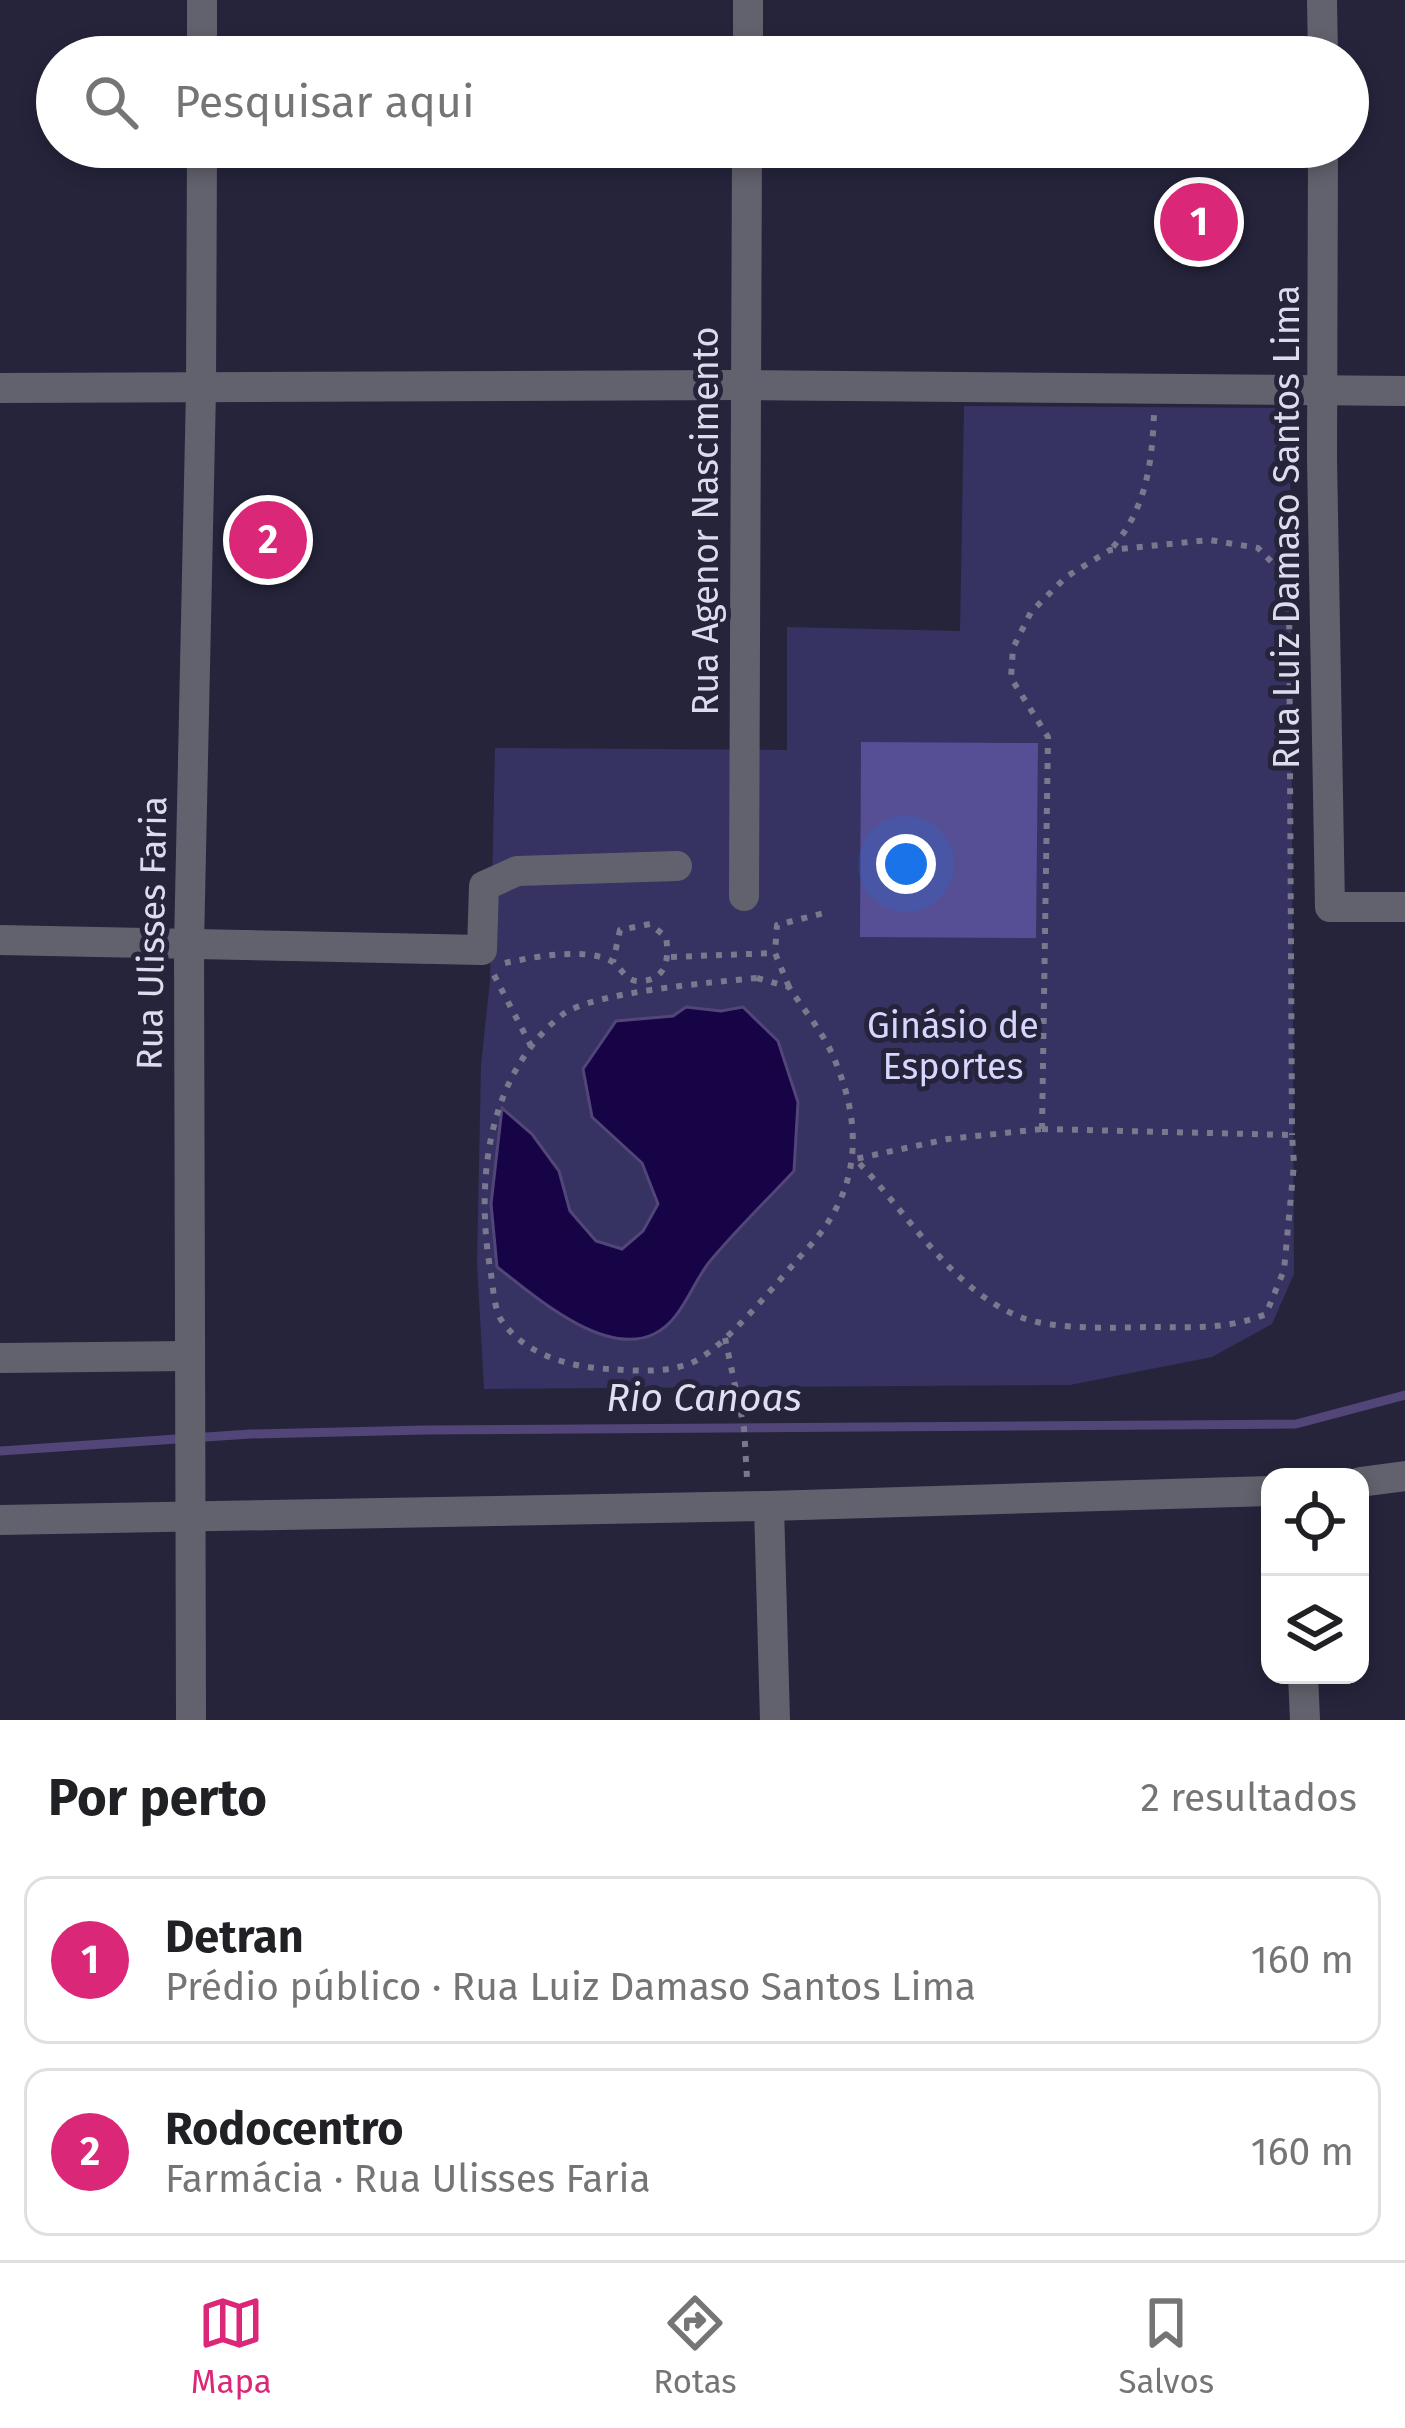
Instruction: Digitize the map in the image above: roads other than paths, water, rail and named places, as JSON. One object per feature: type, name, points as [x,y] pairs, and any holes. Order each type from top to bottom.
[{"type":"street","points":[[202,0],[202,36]]},
{"type":"street","points":[[748,0],[748,36]]},
{"type":"street","points":[[1322,0],[1323,36]]},
{"type":"street","name":"Rua Ulisses Faria","points":[[191,1720],[189,945],[202,168]]},
{"type":"street","name":"Rua Agenor Nascimento","points":[[744,896],[747,168]]},
{"type":"street","name":"Rua Luiz Damaso Santos Lima","points":[[1323,168],[1322,458],[1330,907],[1405,907]]},
{"type":"street","points":[[0,388],[745,385],[1405,391]]},
{"type":"street","points":[[0,940],[482,950],[484,886],[517,871],[677,866]]},
{"type":"street","points":[[0,1358],[189,1356]]},
{"type":"street","points":[[1369,1481],[1405,1476]]},
{"type":"street","points":[[0,1520],[190,1503],[759,1506],[1261,1491]]},
{"type":"street","points":[[759,1506],[775,1720]]},
{"type":"street","points":[[1303,1684],[1304,1720]]},
{"type":"waterway","name":"Rio Canoas","points":[[0,1451],[250,1434],[426,1430],[1296,1424],[1405,1395]]},
{"type":"place","name":"Detran","points":[[1199,222]]},
{"type":"place","name":"Rodocentro","points":[[268,540]]},
{"type":"park label","name":"Ginásio de Esportes","points":[[953,1046]]}]
